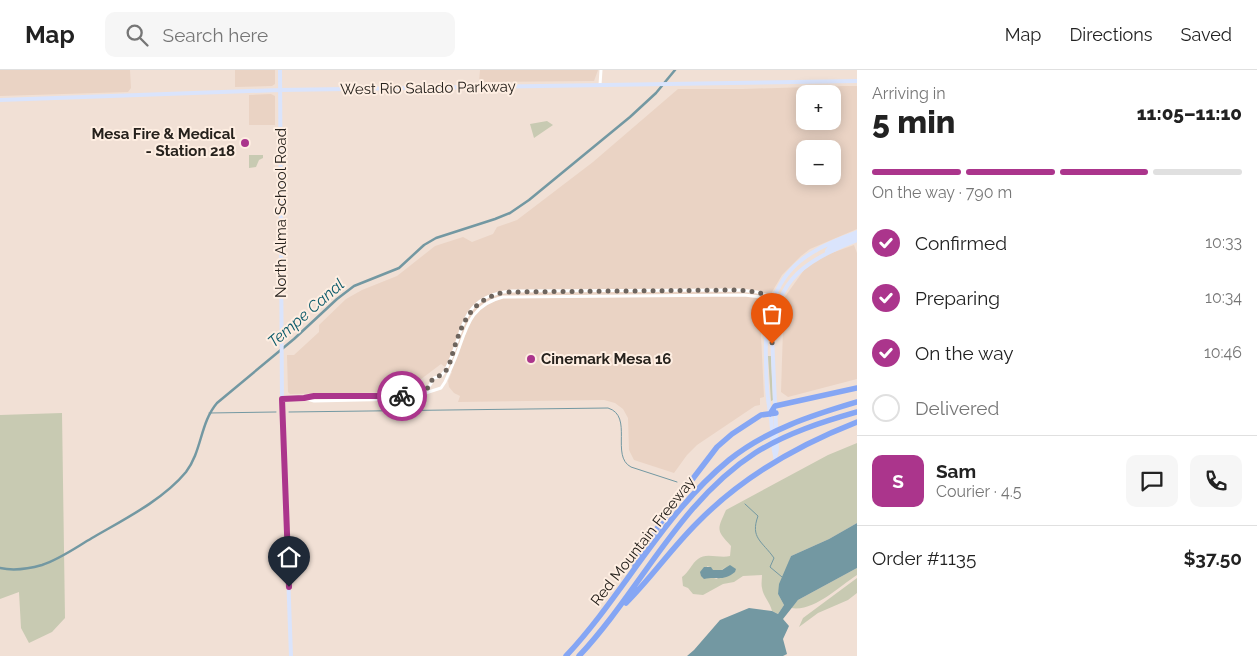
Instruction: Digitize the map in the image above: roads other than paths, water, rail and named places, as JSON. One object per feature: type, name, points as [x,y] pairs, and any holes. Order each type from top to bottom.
[{"type":"highway","points":[[631,575],[640,554],[684,489],[712,453],[740,428],[761,415],[773,414],[776,406],[857,388]]},
{"type":"highway","name":"Red Mountain Freeway","points":[[566,656],[591,627],[689,500],[730,459],[787,426],[857,402]]},
{"type":"highway","name":"Red Mountain Freeway","points":[[579,656],[608,621],[694,507],[732,469],[787,436],[857,412]]},
{"type":"highway","points":[[608,621],[697,522],[740,486],[776,460],[825,435],[857,422]]},
{"type":"main road","name":"North Alma School Road","points":[[280,70],[282,415],[291,656]]},
{"type":"main road","name":"West Rio Salado Parkway","points":[[0,100],[280,90],[857,81]]},
{"type":"main road","points":[[776,460],[772,453],[773,414],[768,405],[765,337],[767,320],[785,277],[801,261],[814,251],[850,235],[857,234]]},
{"type":"main road","points":[[776,406],[772,336],[776,301],[800,271],[810,262],[826,252],[855,241],[854,238],[857,234]]},
{"type":"main road","points":[[826,252],[829,248],[849,239],[850,235]]},
{"type":"street","points":[[600,85],[601,70]]},
{"type":"street","points":[[282,399],[314,396],[409,395],[420,392],[447,369],[461,328],[468,315],[483,300],[501,293],[512,291],[739,290],[757,292],[776,301]]},
{"type":"street","points":[[304,398],[314,401],[401,400],[418,397],[442,388],[453,365],[465,328],[472,316],[486,303],[501,297],[511,295],[736,295],[756,296],[776,301]]},
{"type":"street","points":[[439,376],[445,382]]},
{"type":"street","points":[[432,383],[436,389]]},
{"type":"water","points":[[857,523],[857,568],[798,600],[783,619],[789,626],[783,639],[787,654],[783,656],[687,656],[720,620],[749,608],[772,611],[778,614],[784,605],[778,594],[779,584],[791,556],[829,539]]},
{"type":"water","points":[[730,565],[736,569],[735,572],[727,577],[704,579],[701,576],[700,572],[704,567],[722,570]]},
{"type":"waterway","name":"Tempe Canal","points":[[0,568],[21,569],[49,563],[129,517],[166,492],[186,472],[191,464],[207,419],[217,403],[294,339],[337,299],[354,286],[399,268],[424,245],[436,238],[510,213],[529,200],[630,117],[656,93],[675,70]]},
{"type":"waterway","points":[[289,412],[608,408],[616,412],[620,419],[621,446],[625,462],[631,467],[677,482]]},
{"type":"waterway","points":[[209,413],[276,412]]},
{"type":"waterway","points":[[745,504],[758,516],[755,529],[756,534],[774,558],[770,567],[782,577]]},
{"type":"place","name":"Mesa Fire & Medical - Station 218","points":[[245,143]]},
{"type":"place","name":"Cinemark Mesa 16","points":[[531,359]]}]
